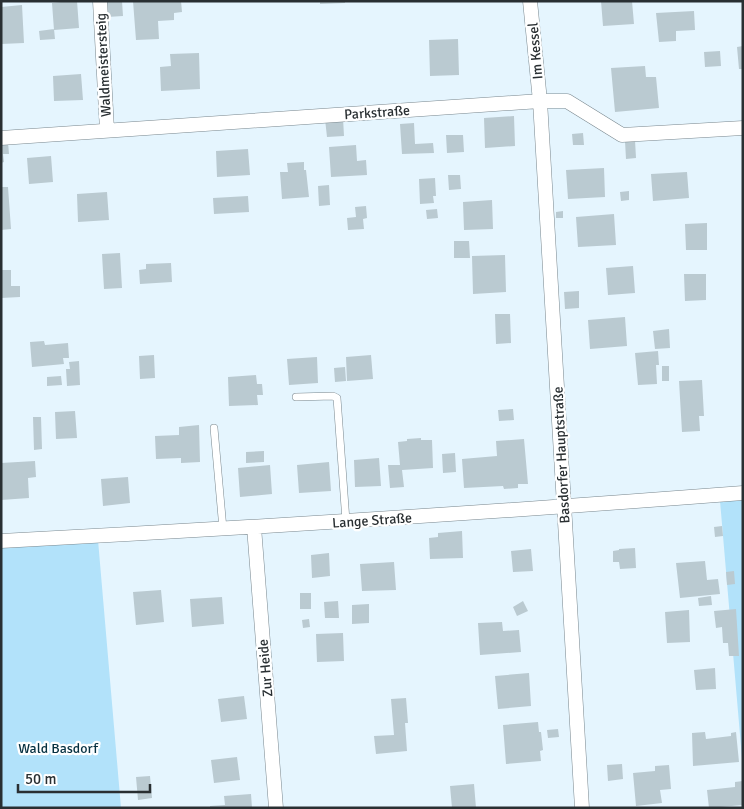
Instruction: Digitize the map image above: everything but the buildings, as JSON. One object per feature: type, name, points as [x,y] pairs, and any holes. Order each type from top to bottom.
[{"type":"street","name":"Waldmeistersteig","points":[[100,1],[107,130]]},
{"type":"street","name":"Im Kessel","points":[[530,1],[540,101]]},
{"type":"street","name":"Parkstraße","points":[[1,138],[540,101],[567,101],[622,135],[743,128]]},
{"type":"street","name":"Basdorfer Hauptstraße","points":[[540,101],[582,808]]},
{"type":"street","name":"Lange Straße","points":[[1,541],[254,527],[743,493]]},
{"type":"street","name":"Zur Heide","points":[[254,527],[276,808]]},
{"type":"lane","points":[[296,397],[333,396],[336,398],[346,521]]},
{"type":"lane","points":[[214,428],[223,529]]},
{"type":"green space","points":[[743,487],[743,770],[719,489]]},
{"type":"green space","name":"Wald Basdorf","points":[[98,540],[121,808],[1,808],[1,545]]}]
